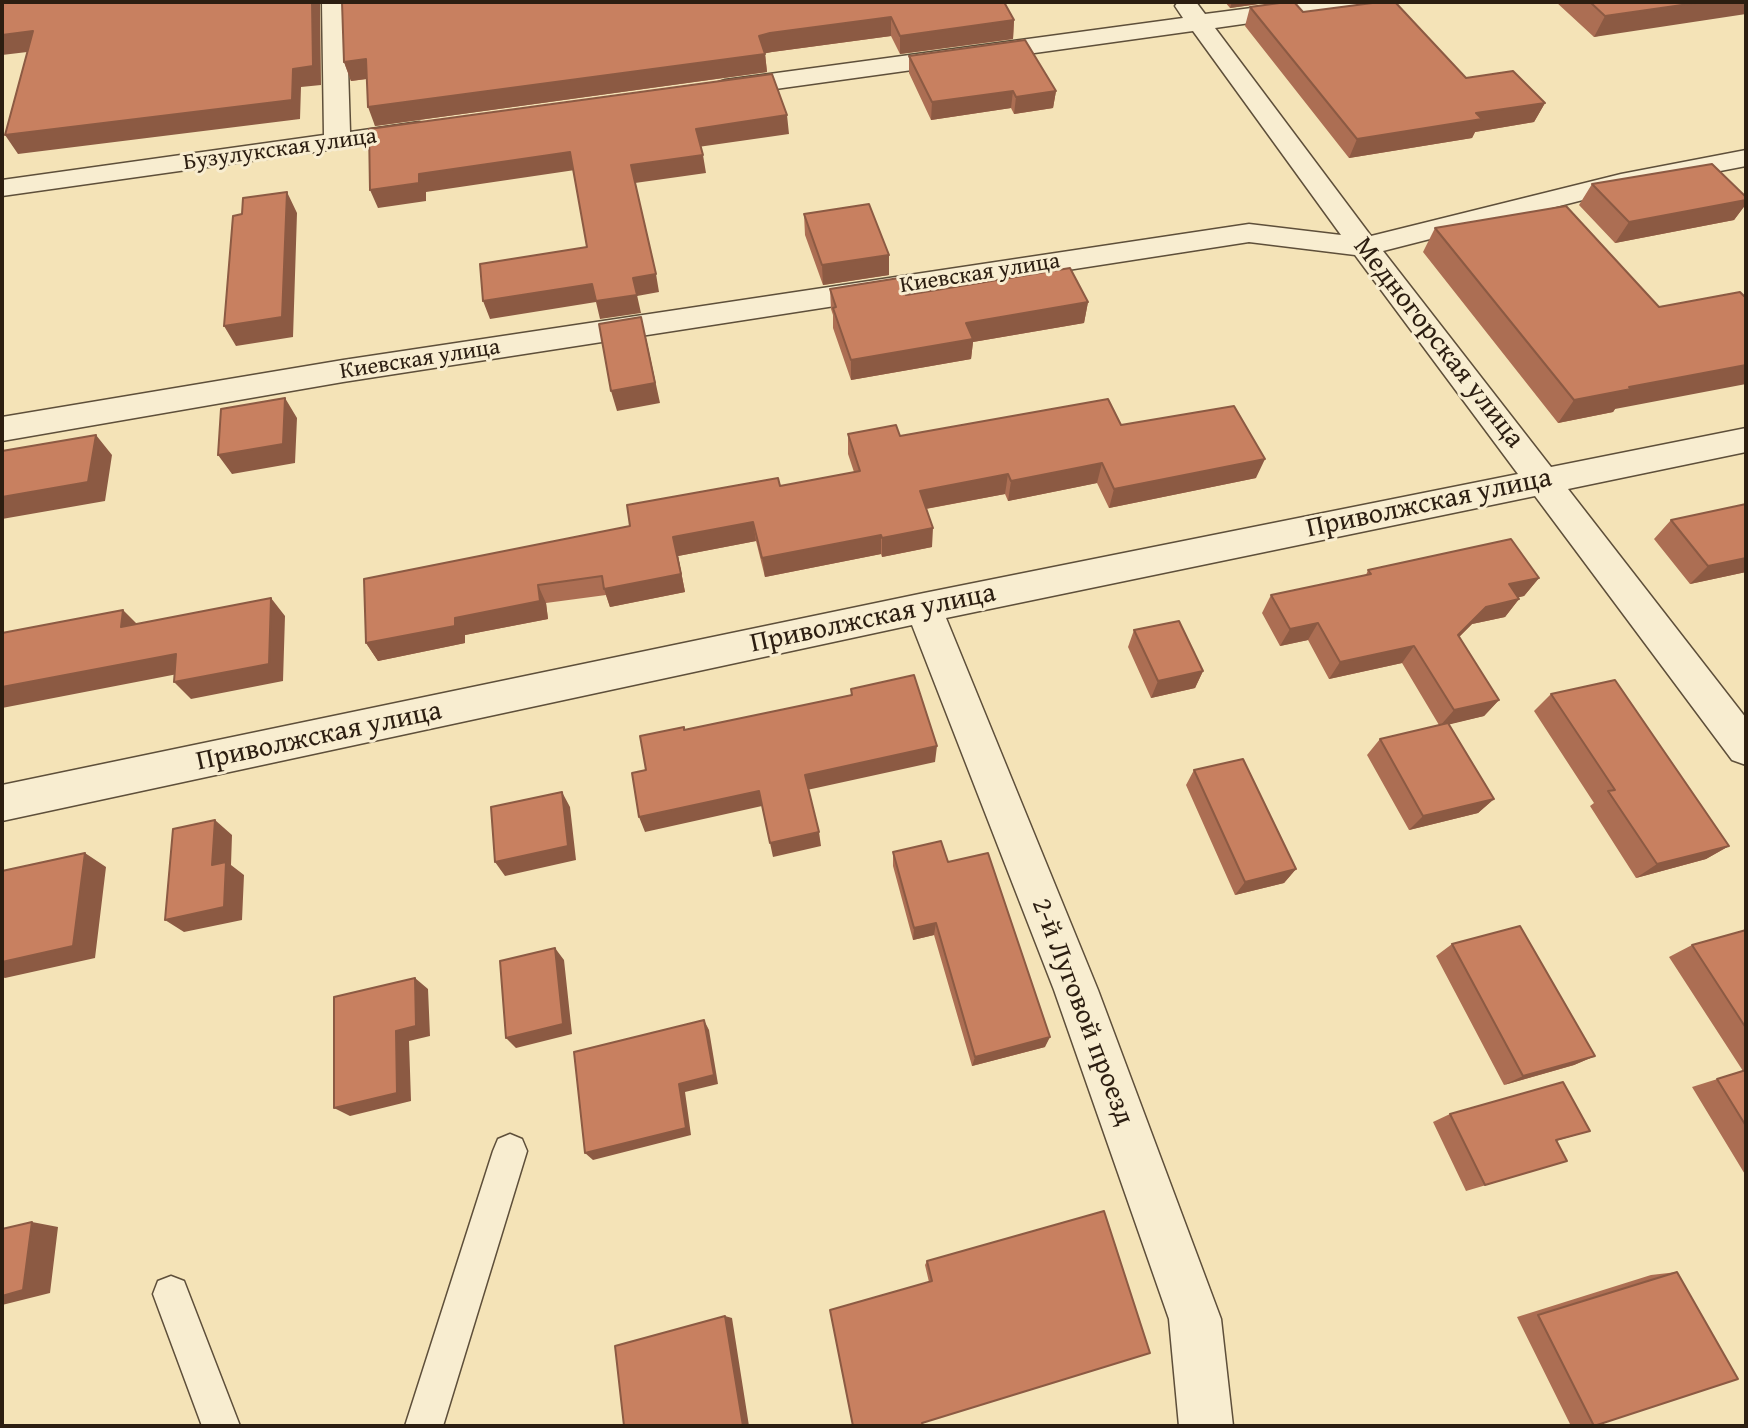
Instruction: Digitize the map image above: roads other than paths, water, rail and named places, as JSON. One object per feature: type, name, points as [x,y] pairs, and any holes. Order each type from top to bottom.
[{"type":"street","points":[[334,2],[337,142]]},
{"type":"street","points":[[707,91],[1192,12],[1348,2]]},
{"type":"street","name":"Медногорская улица","points":[[1192,12],[1364,247],[1746,748]]},
{"type":"street","name":"Бузулукская улица","points":[[2,188],[447,127]]},
{"type":"street","name":"Киевская улица","points":[[2,429],[343,371],[1249,233],[1364,247],[1621,182],[1746,158]]},
{"type":"street","name":"Приволжская улица","points":[[2,803],[924,608],[1746,440]]},
{"type":"street","name":"2-й Луговой проезд","points":[[924,608],[1076,990],[1195,1319],[1206,1426]]},
{"type":"lane","points":[[424,1426],[510,1151]]},
{"type":"lane","points":[[171,1294],[221,1426]]}]
